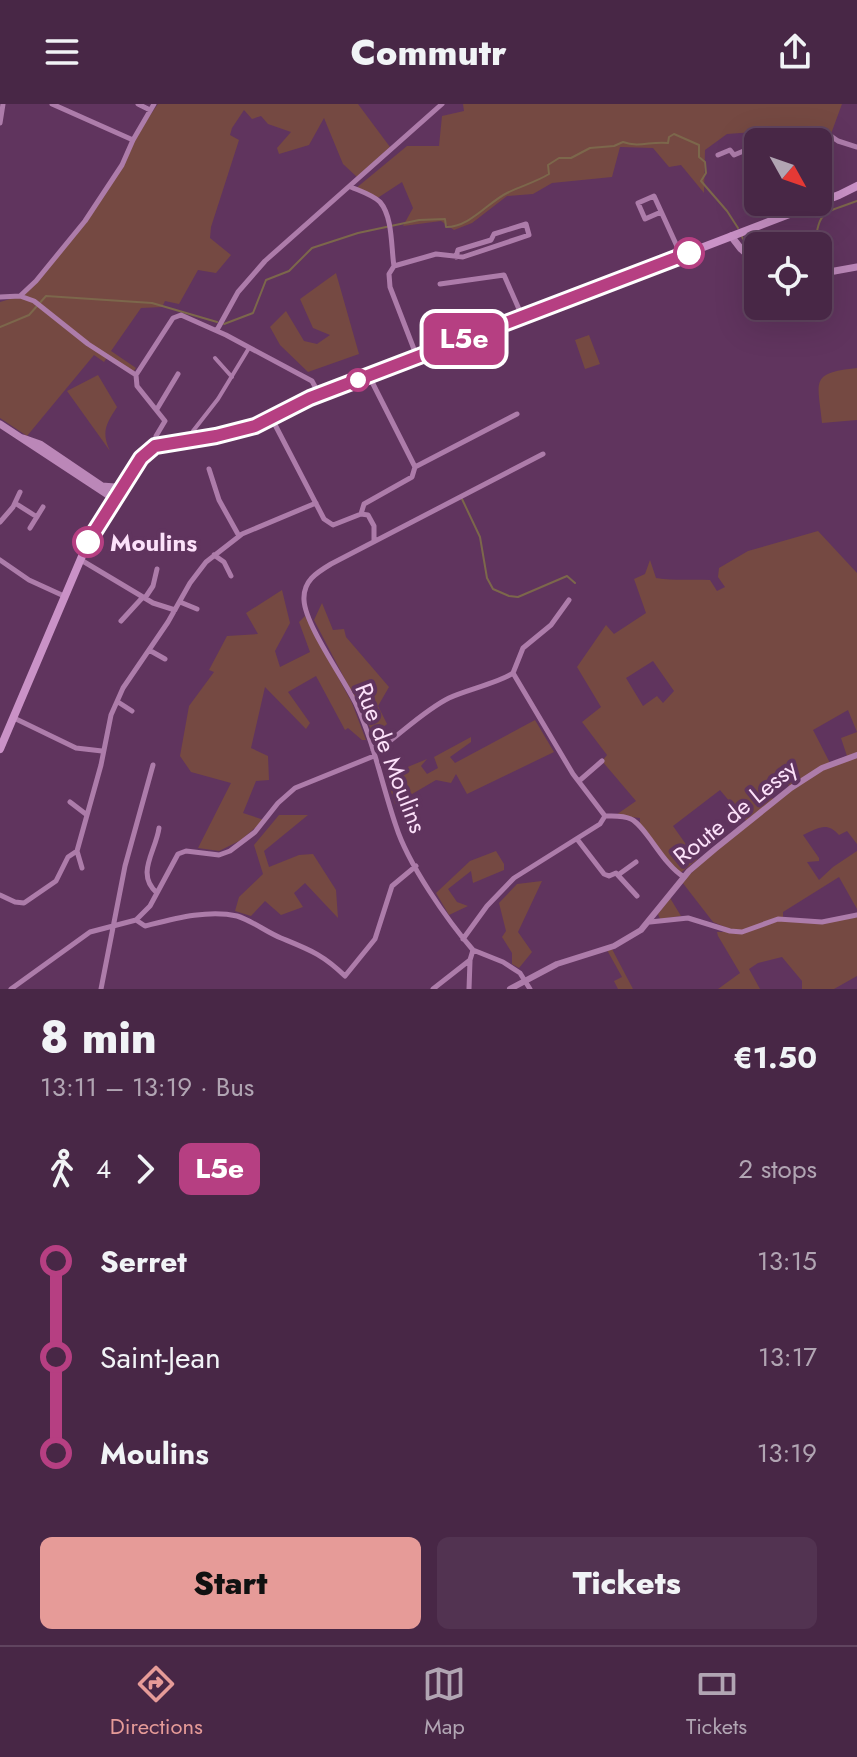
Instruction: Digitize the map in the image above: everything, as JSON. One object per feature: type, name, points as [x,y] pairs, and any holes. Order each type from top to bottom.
[{"type":"main road","points":[[0,749],[80,559],[111,497],[141,458],[155,446],[246,428],[319,395],[857,188]]},
{"type":"main road","points":[[732,236],[744,252]]},
{"type":"main road","points":[[832,271],[857,267]]},
{"type":"main road","points":[[0,424],[21,438],[40,444],[111,497]]},
{"type":"main road","points":[[100,488],[115,487],[125,481]]},
{"type":"main road","points":[[100,488],[105,511]]},
{"type":"street","points":[[0,123],[3,104]]},
{"type":"street","points":[[52,104],[133,140]]},
{"type":"street","points":[[138,104],[150,110]]},
{"type":"street","points":[[20,296],[85,221],[122,165],[154,104]]},
{"type":"street","points":[[217,330],[249,278],[287,240],[442,104]]},
{"type":"street","points":[[832,136],[857,147]]},
{"type":"street","points":[[718,155],[730,150],[734,155],[744,151]]},
{"type":"street","points":[[351,187],[374,198],[382,206],[389,224],[394,266],[389,274],[390,287],[417,357]]},
{"type":"street","points":[[661,212],[645,219],[638,203],[654,196],[681,256]]},
{"type":"street","points":[[394,266],[436,254],[456,257],[529,235],[526,224],[494,234],[491,240],[458,250],[456,257]]},
{"type":"street","points":[[440,284],[504,275],[522,317]]},
{"type":"street","points":[[1,297],[20,296],[34,301],[109,359],[136,375]]},
{"type":"street","points":[[155,446],[156,436],[165,424],[164,417],[137,386],[136,375],[175,316],[181,315],[217,330],[312,381],[319,395]]},
{"type":"street","points":[[194,440],[193,431],[249,348]]},
{"type":"street","points":[[215,358],[232,377]]},
{"type":"street","points":[[157,409],[178,374]]},
{"type":"street","points":[[361,514],[363,505],[412,477],[415,467],[369,376]]},
{"type":"street","points":[[415,467],[517,414]]},
{"type":"street","points":[[271,417],[324,519],[329,524],[336,524],[361,514],[368,515],[374,526],[374,540],[543,454]]},
{"type":"street","points":[[209,469],[219,500],[239,536]]},
{"type":"street","points":[[0,522],[20,492]]},
{"type":"street","points":[[15,503],[37,517]]},
{"type":"street","points":[[82,868],[77,851],[101,765],[111,715],[123,688],[190,583],[214,555],[239,536],[316,503]]},
{"type":"street","points":[[30,528],[43,507]]},
{"type":"street","name":"Rue de Moulins","points":[[374,540],[308,581],[304,595],[308,614],[355,702],[384,780],[396,827],[450,923],[473,950]]},
{"type":"street","points":[[214,555],[224,562],[231,576]]},
{"type":"street","points":[[80,559],[144,598],[175,610]]},
{"type":"street","points":[[0,560],[29,580],[64,596]]},
{"type":"street","points":[[121,621],[153,586],[157,569]]},
{"type":"street","points":[[11,989],[90,932],[136,920],[147,910],[178,854],[186,851],[213,855],[225,853],[255,832],[278,803],[295,788],[373,753],[447,699],[513,673],[523,648],[551,625],[569,600]]},
{"type":"street","points":[[180,602],[197,609]]},
{"type":"street","points":[[136,652],[147,652],[165,659]]},
{"type":"street","points":[[513,673],[579,781],[605,816]]},
{"type":"street","points":[[118,702],[132,711]]},
{"type":"street","points":[[13,717],[76,748],[102,751]]},
{"type":"street","name":"Route de Lessy","points":[[510,989],[570,959],[614,946],[641,930],[684,877],[791,788],[822,768],[857,755]]},
{"type":"street","points":[[579,781],[602,761]]},
{"type":"street","points":[[101,989],[125,866],[153,765]]},
{"type":"street","points":[[70,802],[87,815]]},
{"type":"street","points":[[605,816],[636,821],[673,870],[684,877]]},
{"type":"street","points":[[463,939],[487,906],[514,878],[600,824],[605,816]]},
{"type":"street","points":[[157,893],[145,877],[159,828]]},
{"type":"street","points":[[577,839],[606,876],[618,875],[636,862]]},
{"type":"street","points":[[0,895],[24,903],[56,881],[68,857],[77,851]]},
{"type":"street","points":[[136,920],[145,926],[183,917],[236,916],[311,949],[345,976],[375,939],[392,886],[416,866]]},
{"type":"street","points":[[618,875],[637,896]]},
{"type":"street","points":[[650,922],[688,918],[742,932],[778,919],[822,922],[857,915]]},
{"type":"street","points":[[469,989],[473,950],[503,962],[520,973],[530,989]]},
{"type":"street","points":[[433,989],[470,960]]},
{"type":"shaded area","points":[[158,104],[358,104],[390,147],[357,177],[343,164],[324,118],[309,145],[279,154],[277,148],[291,132],[268,124],[261,116],[252,119],[244,110],[230,135],[239,140],[210,238],[231,255],[216,273],[198,270],[179,304],[165,301],[162,307],[141,308],[111,351],[136,368],[133,372],[108,356],[104,362],[94,355],[27,436],[0,418],[0,302],[20,296],[36,281],[85,221]]},
{"type":"shaded area","points":[[463,104],[842,104],[832,131],[832,128],[744,128],[744,133],[727,134],[705,150],[704,193],[681,165],[669,167],[653,148],[620,147],[612,177],[552,183],[533,194],[507,196],[472,223],[454,230],[441,221],[403,226],[413,208],[402,182],[376,199],[355,189],[407,146],[439,146],[442,116],[464,111]]},
{"type":"shaded area","points":[[336,273],[359,354],[308,372],[280,345],[270,327],[286,311],[304,341],[317,344],[330,335],[313,328],[300,299]]},
{"type":"shaded area","points":[[589,335],[600,364],[585,369],[575,340]]},
{"type":"shaded area","points":[[857,368],[857,420],[822,423],[820,382],[831,373]]},
{"type":"shaded area","points":[[98,375],[117,407],[106,428],[110,451],[67,391]]},
{"type":"shaded area","points":[[818,531],[857,573],[857,732],[857,844],[847,831],[839,835],[826,827],[803,835],[819,858],[819,861],[807,862],[819,880],[857,851],[857,909],[839,877],[783,912],[783,918],[822,924],[857,916],[857,976],[834,989],[802,989],[802,981],[782,957],[758,963],[749,969],[760,989],[718,989],[740,973],[718,936],[717,932],[723,932],[725,927],[713,922],[682,882],[746,821],[720,790],[673,826],[697,860],[679,874],[640,828],[640,818],[616,815],[636,801],[602,761],[607,755],[582,722],[601,707],[577,667],[606,625],[614,634],[646,613],[634,579],[645,574],[650,560],[656,578],[710,580],[717,591],[725,587],[718,577],[719,568],[748,551]],"holes":[[[653,661],[674,691],[663,703],[657,696],[643,706],[626,678]],[[848,710],[857,732],[841,738],[847,756],[830,763],[813,730]],[[782,777],[789,786],[774,801],[766,787]]]},
{"type":"shaded area","points":[[282,590],[290,623],[275,651],[280,667],[310,652],[299,622],[305,616],[352,703],[366,740],[348,728],[345,730],[316,676],[288,692],[310,723],[306,729],[265,687],[251,748],[268,756],[269,780],[256,781],[243,813],[264,820],[241,840],[219,851],[198,848],[231,783],[191,772],[180,756],[189,706],[214,672],[209,670],[227,636],[258,634],[246,613]]},
{"type":"shaded area","points":[[322,603],[333,630],[344,629],[346,637],[389,687],[378,706],[387,724],[374,735],[314,620]]},
{"type":"shaded area","points":[[535,720],[554,752],[467,794],[456,774],[451,783],[436,780],[395,804],[386,776],[427,759],[421,766],[427,774],[438,768],[434,757],[471,737],[471,742],[450,757],[455,763]]},
{"type":"shaded area","points":[[279,815],[308,815],[264,851],[269,867],[299,855],[313,854],[336,890],[338,918],[305,883],[294,893],[303,907],[281,915],[265,901],[251,916],[235,911],[239,897],[263,874],[254,845]]},
{"type":"shaded area","points":[[496,851],[504,870],[473,883],[471,871],[448,889],[457,902],[468,906],[449,915],[436,893],[470,861]]},
{"type":"shaded area","points":[[542,881],[518,932],[532,952],[519,968],[512,964],[512,953],[502,937],[506,931],[499,903],[517,884]]},
{"type":"shaded area","points":[[670,898],[681,916],[660,919],[658,914]]},
{"type":"shaded area","points":[[612,949],[633,989],[618,989],[614,981],[622,977],[607,950]]},
{"type":"waterway","points":[[224,324],[253,313],[266,280],[289,271],[312,248],[358,233],[419,220],[445,219],[446,227],[455,226],[471,219],[507,193],[549,174],[548,165],[559,158],[571,158],[590,148],[623,142],[668,143],[669,137],[674,134],[699,145],[699,157],[705,162],[706,173],[701,181],[738,228]]},
{"type":"waterway","points":[[817,232],[825,214],[857,201]]},
{"type":"waterway","points":[[741,234],[744,240]]},
{"type":"waterway","points":[[0,327],[29,315],[46,296],[152,303],[217,322]]},
{"type":"waterway","points":[[462,499],[480,537],[487,578],[493,589],[518,597],[567,576],[575,583]]},
{"type":"bus line","name":"L5e","points":[[88,542],[141,458],[155,446],[255,426],[310,398],[689,253]]},
{"type":"place","name":"Moulins","points":[[88,542]]}]
